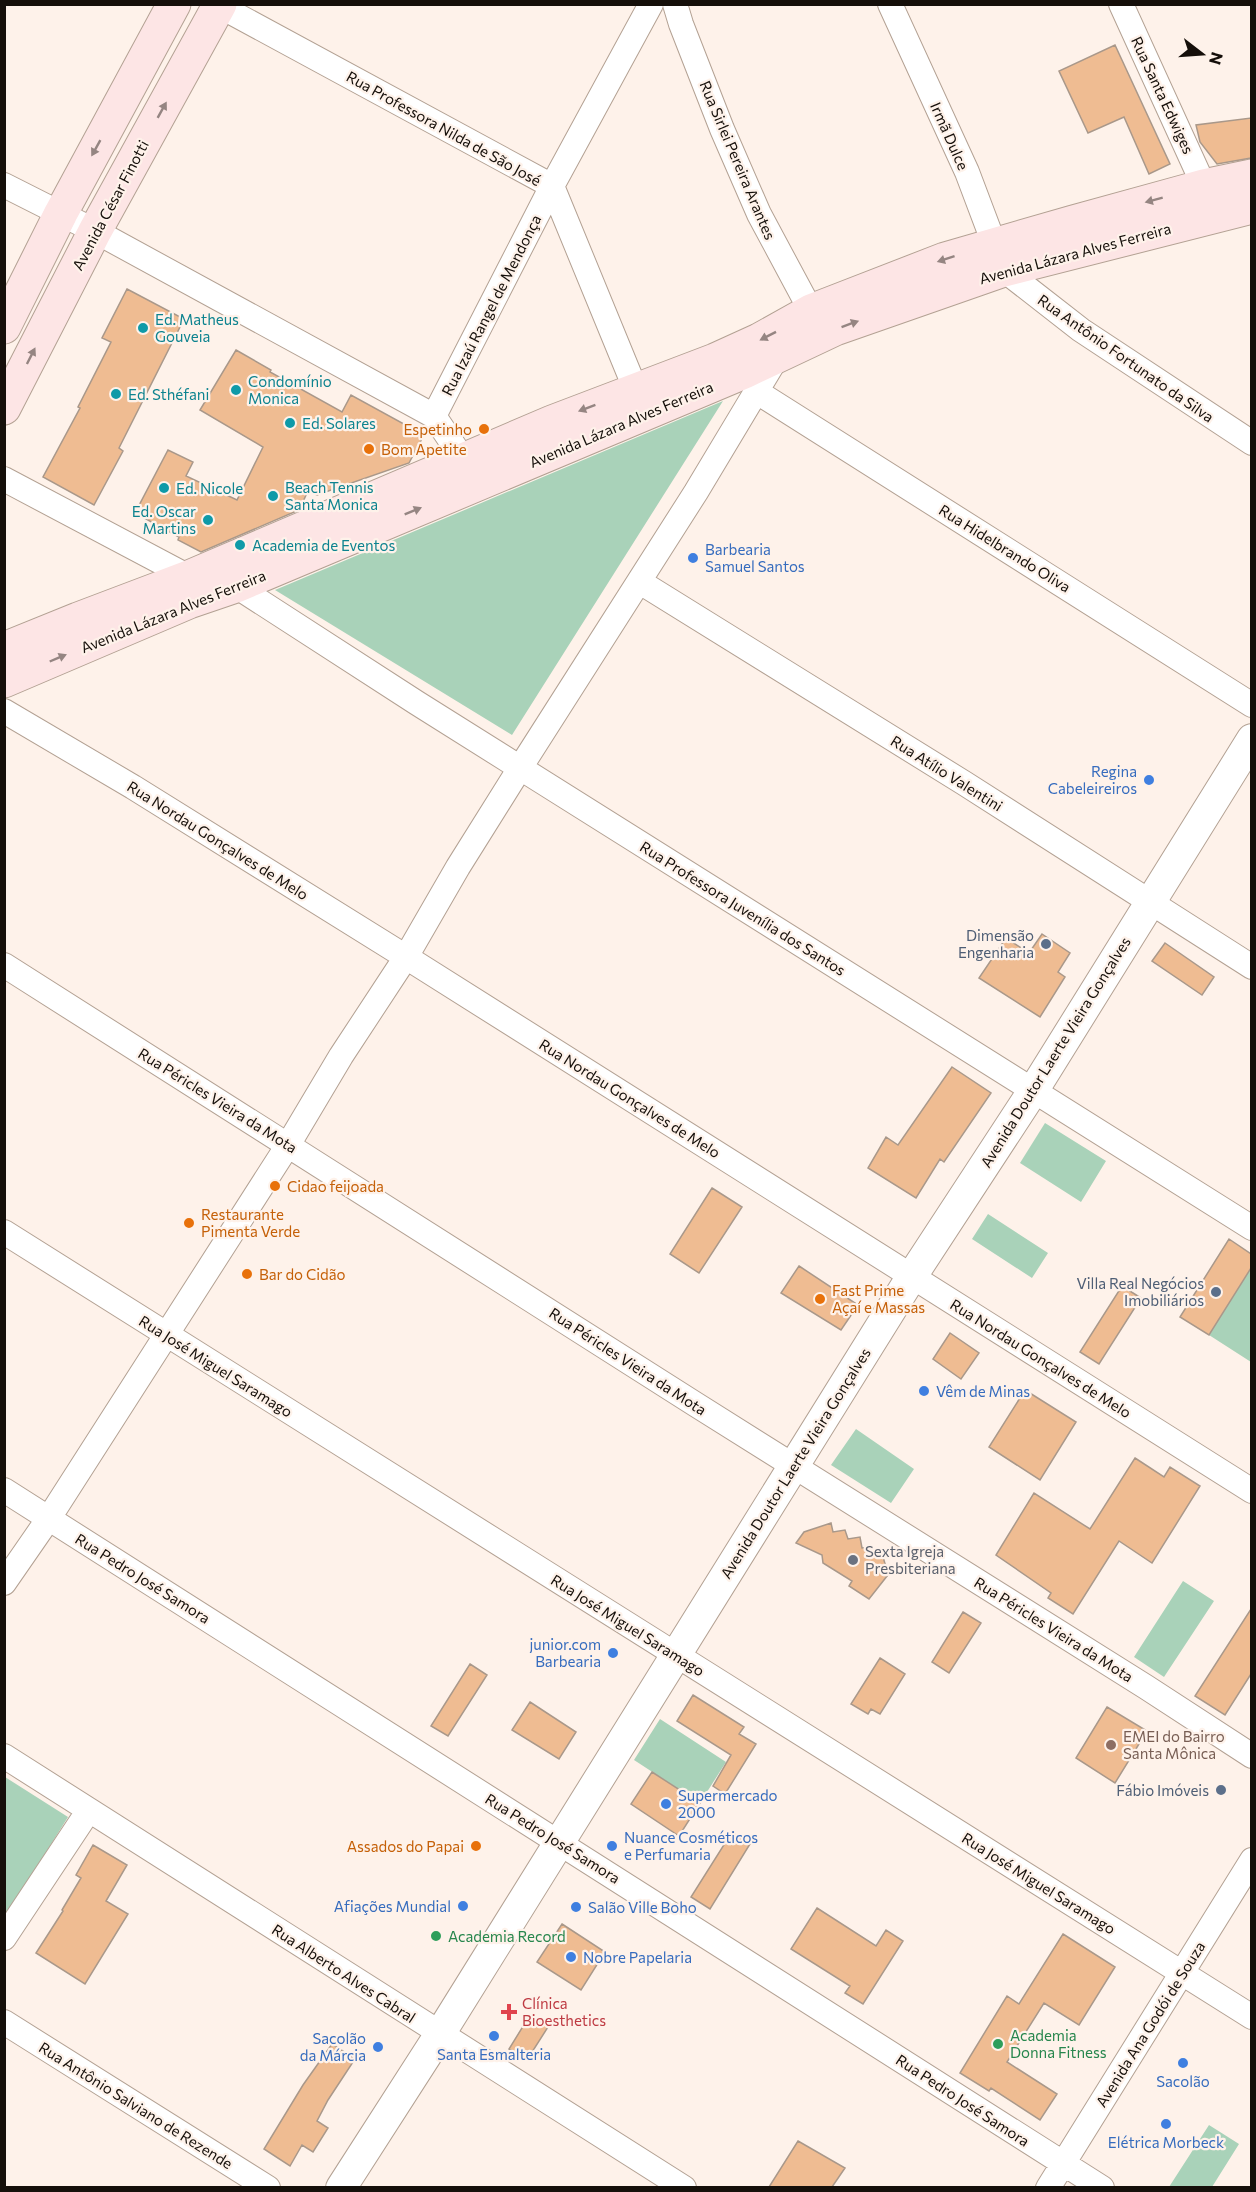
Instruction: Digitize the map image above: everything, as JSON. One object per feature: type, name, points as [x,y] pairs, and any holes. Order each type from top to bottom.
[{"type":"main road","points":[[4,327],[61,213],[174,4]]},
{"type":"main road","name":"Avenida César Finotti","points":[[4,408],[95,231],[219,5]]},
{"type":"main road","name":"Avenida Lázara Alves Ferreira","points":[[4,681],[189,602],[236,586],[372,514],[424,478],[463,459],[777,357],[835,329],[1000,257],[1204,186],[1251,176]]},
{"type":"main road","name":"Avenida Lázara Alves Ferreira","points":[[4,649],[189,577],[372,514],[640,401],[811,311],[945,259],[1000,257],[1251,207]]},
{"type":"street","name":"Rua Izaú Rangel de Mendonça","points":[[434,416],[552,186],[651,4]]},
{"type":"street","name":"Rua Sirlei Pereira Arantes","points":[[675,4],[722,129],[759,214],[811,311]]},
{"type":"street","name":"Irmã Dulce","points":[[890,4],[967,172],[1000,257]]},
{"type":"street","name":"Rua Santa Edwiges","points":[[1121,4],[1204,186]]},
{"type":"street","name":"Rua Professora Nilda de São José","points":[[219,5],[552,186],[640,401]]},
{"type":"street","points":[[4,185],[95,231],[434,416],[463,459]]},
{"type":"street","name":"Rua Antônio Fortunato da Silva","points":[[1000,257],[1081,330],[1251,443]]},
{"type":"street","points":[[4,1583],[49,1518],[288,1145],[341,1056],[406,957],[458,867],[640,582],[777,357]]},
{"type":"street","name":"Rua Hidelbrando Oliva","points":[[757,392],[1251,705]]},
{"type":"street","points":[[4,479],[189,577]]},
{"type":"street","name":"Rua Atílio Valentini","points":[[640,582],[964,783],[1251,967]]},
{"type":"street","name":"Rua Professora Juvenília dos Santos","points":[[236,586],[520,768],[1251,1228]]},
{"type":"street","name":"Rua Nordau Gonçalves de Melo","points":[[4,711],[133,787],[406,957],[1251,1491]]},
{"type":"street","name":"Avenida Doutor Laerte Vieira Gonçalves","points":[[341,2187],[440,2034],[912,1276],[1033,1091],[1251,739]]},
{"type":"street","name":"Rua Péricles Vieira da Mota","points":[[4,965],[1116,1668],[1251,1756]]},
{"type":"street","name":"Rua José Miguel Saramago","points":[[4,1232],[1251,2017]]},
{"type":"street","name":"Rua Pedro José Samora","points":[[4,1490],[1102,2187]]},
{"type":"street","name":"Rua Alberto Alves Cabral","points":[[4,1756],[684,2187]]},
{"type":"street","points":[[4,1938],[89,1810]]},
{"type":"street","name":"Avenida Ana Godói de Souza","points":[[1048,2187],[1251,1860]]},
{"type":"street","name":"Rua Antônio Salviano de Rezende","points":[[4,2022],[268,2187]]},
{"type":"green space","points":[[723,401],[512,735],[275,590]]},
{"type":"green space","points":[[1045,1123],[1106,1161],[1081,1202],[1020,1163]]},
{"type":"green space","points":[[988,1214],[1048,1253],[1032,1278],[972,1239]]},
{"type":"green space","points":[[1251,1268],[1251,1362],[1209,1335]]},
{"type":"green space","points":[[856,1429],[914,1469],[891,1503],[831,1465]]},
{"type":"green space","points":[[1183,1581],[1214,1601],[1164,1677],[1134,1657]]},
{"type":"green space","points":[[660,1719],[726,1762],[700,1803],[634,1760]]},
{"type":"green space","points":[[5,1777],[68,1817],[5,1918]]},
{"type":"green space","points":[[1209,2125],[1239,2144],[1212,2187],[1169,2187]]},
{"type":"building","points":[[1115,45],[1170,164],[1149,174],[1124,117],[1088,133],[1059,71]]},
{"type":"building","points":[[1251,118],[1251,158],[1217,164],[1200,142],[1196,125]]},
{"type":"building","points":[[127,289],[184,319],[119,448],[123,451],[94,505],[43,477],[80,408],[78,407],[111,342],[102,338]]},
{"type":"building","points":[[236,350],[271,370],[270,372],[342,412],[351,395],[424,435],[409,463],[317,495],[308,491],[299,510],[201,552],[135,513],[168,450],[193,462],[186,476],[237,500],[263,447],[200,410]]},
{"type":"building","points":[[1042,934],[1070,953],[1058,972],[1065,977],[1040,1017],[979,978],[1006,938],[1029,953]]},
{"type":"building","points":[[1165,943],[1214,977],[1202,995],[1152,961]]},
{"type":"building","points":[[952,1067],[991,1093],[944,1162],[940,1159],[916,1198],[868,1168],[886,1137],[898,1145]]},
{"type":"building","points":[[712,1188],[742,1207],[699,1273],[670,1254]]},
{"type":"building","name":"Villa Real Negócios Imobiliários","points":[[1229,1239],[1251,1254],[1251,1268],[1209,1335],[1180,1317]]},
{"type":"building","name":"Fast Prime Açaí e Massas","points":[[799,1266],[858,1305],[841,1330],[781,1293]]},
{"type":"building","points":[[1122,1286],[1141,1298],[1099,1364],[1080,1352]]},
{"type":"building","points":[[950,1333],[979,1353],[961,1379],[933,1359]]},
{"type":"building","points":[[1025,1390],[1076,1422],[1040,1480],[989,1447]]},
{"type":"building","points":[[1135,1458],[1164,1477],[1170,1467],[1200,1486],[1152,1563],[1119,1541],[1073,1614],[1048,1598],[1051,1593],[996,1555],[1034,1493],[1090,1529]]},
{"type":"building","name":"Sexta Igreja Presbiteriana","points":[[831,1523],[833,1532],[845,1530],[848,1539],[860,1537],[862,1548],[871,1547],[875,1557],[883,1557],[886,1567],[891,1571],[869,1599],[849,1586],[852,1581],[823,1563],[822,1555],[796,1543],[804,1532]]},
{"type":"building","points":[[1251,1609],[1251,1674],[1225,1715],[1195,1696]]},
{"type":"building","points":[[963,1612],[981,1623],[949,1673],[932,1662]]},
{"type":"building","points":[[880,1658],[905,1674],[880,1714],[871,1709],[868,1714],[851,1704]]},
{"type":"building","points":[[470,1664],[487,1675],[448,1736],[431,1726]]},
{"type":"building","points":[[693,1695],[744,1727],[739,1734],[756,1744],[725,1794],[713,1786],[731,1755],[677,1721]]},
{"type":"building","points":[[530,1702],[576,1732],[559,1759],[512,1730]]},
{"type":"building","name":"EMEI do Bairro Santa Mônica","points":[[1107,1707],[1147,1731],[1115,1783],[1076,1758]]},
{"type":"building","name":"Supermercado 2000","points":[[652,1772],[700,1803],[679,1836],[631,1804]]},
{"type":"building","points":[[732,1832],[750,1844],[710,1909],[691,1897]]},
{"type":"building","points":[[93,1845],[127,1865],[106,1901],[128,1914],[85,1984],[36,1953],[81,1878],[76,1875]]},
{"type":"building","points":[[817,1908],[876,1946],[886,1930],[903,1941],[863,2004],[845,1993],[850,1986],[791,1949]]},
{"type":"building","name":"Nobre Papelaria","points":[[562,1924],[605,1952],[581,1990],[537,1962]]},
{"type":"building","points":[[1063,1934],[1115,1967],[1079,2025],[1044,2003],[1007,2062],[1057,2094],[1040,2120],[991,2088],[989,2091],[960,2073],[1007,1996],[1019,2004]]},
{"type":"building","points":[[530,2015],[548,2027],[527,2060],[509,2049]]},
{"type":"building","points":[[332,2044],[355,2059],[317,2121],[328,2128],[313,2152],[302,2145],[290,2166],[264,2149],[303,2085]]},
{"type":"building","points":[[798,2141],[845,2168],[832,2187],[769,2187]]},
{"type":"place","name":"Ed. Matheus Gouveia","points":[[143,328]]},
{"type":"place","name":"Condomínio Monica","points":[[236,390]]},
{"type":"place","name":"Ed. Sthéfani","points":[[116,394]]},
{"type":"place","name":"Ed. Solares","points":[[290,423]]},
{"type":"place","name":"Espetinho","points":[[484,429]]},
{"type":"place","name":"Bom Apetite","points":[[369,449]]},
{"type":"place","name":"Ed. Nicole","points":[[164,488]]},
{"type":"place","name":"Beach Tennis Santa Monica","points":[[273,496]]},
{"type":"place","name":"Ed. Oscar Martins","points":[[208,520]]},
{"type":"place","name":"Academia de Eventos","points":[[240,545]]},
{"type":"place","name":"Barbearia Samuel Santos","points":[[693,558]]},
{"type":"place","name":"Regina Cabeleireiros","points":[[1149,780]]},
{"type":"place","name":"Dimensão Engenharia","points":[[1046,944]]},
{"type":"place","name":"Cidao feijoada","points":[[275,1186]]},
{"type":"place","name":"Restaurante Pimenta Verde","points":[[189,1223]]},
{"type":"place","name":"Bar do Cidão","points":[[247,1274]]},
{"type":"place","name":"Villa Real Negócios Imobiliários","points":[[1216,1292]]},
{"type":"place","name":"Fast Prime Açaí e Massas","points":[[820,1299]]},
{"type":"place","name":"Vêm de Minas","points":[[924,1391]]},
{"type":"place","name":"Sexta Igreja Presbiteriana","points":[[853,1560]]},
{"type":"place","name":"junior.com Barbearia","points":[[613,1653]]},
{"type":"place","name":"EMEI do Bairro Santa Mônica","points":[[1111,1745]]},
{"type":"place","name":"Fábio Imóveis","points":[[1221,1790]]},
{"type":"place","name":"Supermercado 2000","points":[[666,1804]]},
{"type":"place","name":"Assados do Papai","points":[[476,1846]]},
{"type":"place","name":"Nuance Cosméticos e Perfumaria","points":[[612,1846]]},
{"type":"place","name":"Afiações Mundial","points":[[463,1906]]},
{"type":"place","name":"Salão Ville Boho","points":[[576,1907]]},
{"type":"place","name":"Academia Record","points":[[436,1936]]},
{"type":"place","name":"Nobre Papelaria","points":[[571,1957]]},
{"type":"place","name":"Clínica Bioesthetics","points":[[509,2012]]},
{"type":"place","name":"Santa Esmalteria","points":[[494,2036]]},
{"type":"place","name":"Academia Donna Fitness","points":[[998,2044]]},
{"type":"place","name":"Sacolão da Márcia","points":[[378,2047]]},
{"type":"place","name":"Sacolão","points":[[1183,2063]]},
{"type":"place","name":"Elétrica Morbeck","points":[[1166,2124]]}]
